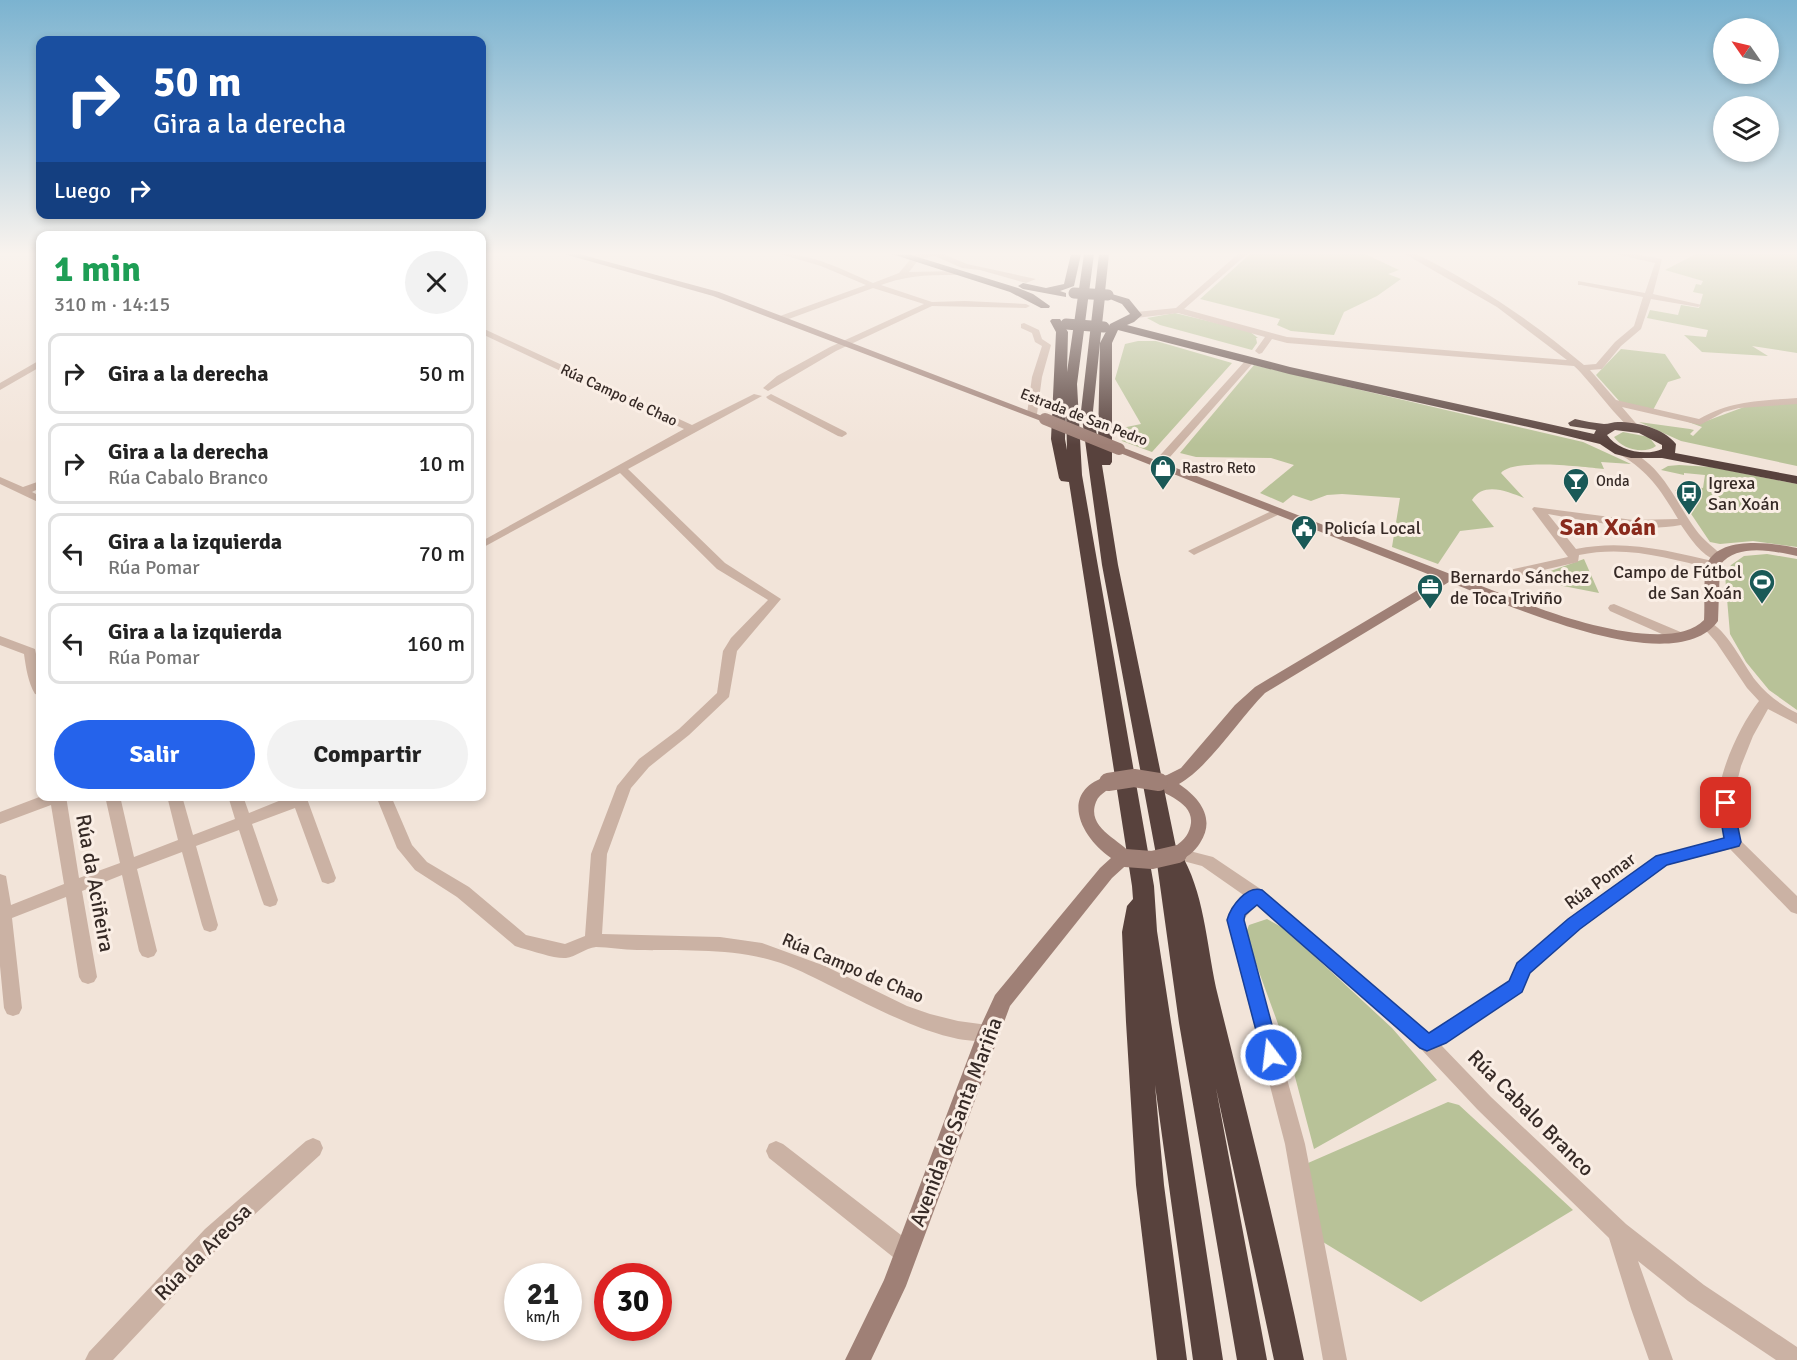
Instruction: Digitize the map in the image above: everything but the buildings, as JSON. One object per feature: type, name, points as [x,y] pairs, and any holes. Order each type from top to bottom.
[{"type":"highway","points":[[1053,317],[1061,322],[1150,333],[1289,369],[1557,429],[1617,428]]},
{"type":"highway","points":[[1071,317],[1075,475],[1172,852],[1184,883],[1203,984],[1244,1152],[1289,1360]]},
{"type":"highway","points":[[1105,317],[1088,411],[1099,567],[1143,886],[1146,931],[1208,1360]]},
{"type":"highway","points":[[1099,567],[1111,538],[1106,478],[1106,343],[1111,329],[1128,317]]},
{"type":"highway","points":[[1140,317],[1151,325],[1292,363],[1559,421],[1659,436],[1664,451]]},
{"type":"highway","points":[[1061,322],[1058,440],[1076,540],[1099,567]]},
{"type":"highway","points":[[1617,428],[1621,451],[1641,456],[1664,451],[1797,472]]},
{"type":"highway","points":[[1664,451],[1797,480]]},
{"type":"highway","points":[[1172,852],[1191,1023],[1252,1360]]},
{"type":"highway","points":[[1143,886],[1133,932],[1138,1022],[1150,1185],[1172,1360]]},
{"type":"street","points":[[842,434],[770,392],[780,378],[847,343],[907,317]]},
{"type":"street","points":[[1206,317],[1254,330],[1269,337],[1387,349],[1523,357],[1599,367],[1618,344],[1638,327],[1641,317]]},
{"type":"street","points":[[1516,317],[1579,365],[1615,404],[1700,422],[1721,410],[1738,405],[1797,401]]},
{"type":"street","name":"Estrada de San Pedro","points":[[783,318],[1570,623],[1615,635],[1654,637],[1694,634],[1708,626]]},
{"type":"street","points":[[1024,326],[1036,332],[1038,340],[1047,345],[1037,377],[1032,414]]},
{"type":"street","name":"Rúa Campo de Chao","points":[[486,333],[692,429]]},
{"type":"street","points":[[1259,351],[1269,337]]},
{"type":"street","points":[[1158,464],[1248,363]]},
{"type":"street","points":[[0,387],[36,365]]},
{"type":"street","name":"Rúa Campo de Chao","points":[[486,543],[692,429],[757,396],[754,394],[756,390],[770,392]]},
{"type":"street","points":[[1615,404],[1617,428]]},
{"type":"street","points":[[1621,451],[1633,457],[1656,476],[1684,521],[1715,561],[1712,614],[1708,626],[1718,635],[1754,690],[1766,702],[1797,719]]},
{"type":"street","points":[[1656,476],[1664,451]]},
{"type":"street","points":[[385,801],[405,848],[420,866],[464,892],[521,941],[565,951],[593,940],[599,854],[624,786],[644,763],[684,732],[724,694],[730,651],[736,641],[775,599],[721,566],[621,468]]},
{"type":"street","points":[[0,480],[36,498]]},
{"type":"street","points":[[24,492],[36,486]]},
{"type":"street","points":[[1482,580],[1574,559],[1573,553],[1538,509],[1649,524],[1673,525],[1684,521]]},
{"type":"street","points":[[1194,551],[1278,511]]},
{"type":"street","points":[[1573,553],[1612,545],[1715,561],[1737,550],[1761,547],[1797,552]]},
{"type":"street","points":[[1186,772],[1183,786],[1185,795],[1199,815],[1200,824],[1196,837],[1172,852],[1152,861],[1125,858],[1106,846],[1090,827],[1086,809],[1093,793],[1108,782],[1134,778],[1159,782],[1170,781],[1186,772],[1240,709],[1260,690],[1449,578]]},
{"type":"street","points":[[1614,608],[1678,636]]},
{"type":"street","points":[[0,640],[35,648],[34,675],[36,680]]},
{"type":"street","points":[[1766,702],[1740,745],[1726,803],[1733,842],[1797,907]]},
{"type":"street","points":[[1159,782],[1185,795]]},
{"type":"street","points":[[0,818],[46,801]]},
{"type":"street","name":"Rúa da Aciñeira","points":[[58,801],[88,977]]},
{"type":"street","points":[[113,801],[148,951]]},
{"type":"street","points":[[175,801],[210,925]]},
{"type":"street","points":[[238,801],[270,900]]},
{"type":"street","points":[[2,915],[244,822],[291,801]]},
{"type":"street","points":[[299,801],[328,878]]},
{"type":"street","name":"Rúa Cabalo Branco","points":[[1196,837],[1201,849],[1215,866]]},
{"type":"street","name":"Rúa Pomar","points":[[1427,1042],[1439,1037],[1515,987],[1523,969],[1574,924],[1662,860],[1733,842]]},
{"type":"street","points":[[1100,880],[1109,861],[1106,846]]},
{"type":"street","name":"Rúa Cabalo Branco","points":[[1172,852],[1192,856],[1215,866],[1256,895],[1427,1042],[1484,1103],[1618,1232],[1696,1293],[1796,1360]]},
{"type":"street","name":"Avenida de Santa Mariña","points":[[858,1360],[894,1286],[988,1032],[1002,1001],[1100,880],[1113,865],[1125,858]]},
{"type":"street","points":[[0,880],[13,1008]]},
{"type":"street","points":[[1256,895],[1238,912],[1235,920],[1295,1144],[1335,1360]]},
{"type":"street","name":"Rúa Campo de Chao","points":[[593,940],[622,944],[715,944],[761,950],[801,963],[896,1011],[968,1032],[988,1032]]},
{"type":"street","name":"Rúa da Areosa","points":[[98,1360],[213,1237],[313,1148]]},
{"type":"street","points":[[776,1151],[906,1253]]},
{"type":"street","points":[[1618,1232],[1661,1360]]},
{"type":"green space","points":[[1193,317],[1249,331],[1258,338],[1256,338],[1257,343],[1252,350],[1160,325],[1147,318]]},
{"type":"green space","points":[[1274,317],[1342,317],[1334,335],[1291,331],[1277,325],[1280,319]]},
{"type":"green space","points":[[1797,317],[1797,353],[1752,346],[1768,356],[1702,352],[1684,335],[1706,337],[1708,330],[1647,318]]},
{"type":"green space","points":[[1156,341],[1232,363],[1152,452],[1122,441],[1117,429],[1141,424],[1115,379],[1125,344]]},
{"type":"green space","points":[[1621,349],[1665,354],[1681,378],[1668,382],[1652,412],[1621,403],[1596,375]]},
{"type":"green space","points":[[1254,365],[1583,442],[1631,464],[1601,462],[1604,469],[1566,465],[1508,468],[1501,473],[1524,498],[1490,489],[1477,494],[1472,500],[1494,527],[1460,531],[1438,564],[1392,547],[1400,498],[1342,494],[1327,495],[1311,501],[1293,495],[1283,503],[1260,493],[1294,465],[1271,458],[1196,457],[1180,453]]},
{"type":"green space","points":[[1797,403],[1797,466],[1681,441],[1639,422],[1694,430],[1690,434],[1693,436],[1702,427],[1683,420],[1701,423],[1744,407]]},
{"type":"green space","points":[[1623,432],[1649,437],[1656,446],[1640,450],[1622,445],[1614,437]]},
{"type":"green space","points":[[1668,466],[1711,467],[1797,484],[1797,547],[1753,541],[1720,544],[1710,542],[1675,490],[1694,492],[1692,490],[1696,490],[1696,487],[1703,488],[1705,475],[1684,473],[1684,475],[1661,470]]},
{"type":"green space","name":"Campo de Fútbol de San Xoán","points":[[1767,554],[1797,559],[1797,710],[1769,690],[1746,662],[1730,634],[1725,575],[1731,565],[1744,556]]},
{"type":"green space","points":[[1584,559],[1599,593],[1558,585],[1545,573]]},
{"type":"green space","points":[[1267,919],[1285,929],[1392,1028],[1437,1080],[1314,1149],[1289,1054],[1247,939],[1249,925]]},
{"type":"green space","points":[[1448,1102],[1459,1105],[1573,1210],[1421,1302],[1323,1242],[1308,1163]]},
{"type":"place","name":"Rastro Reto","points":[[1163,491]]},
{"type":"place","name":"Onda","points":[[1576,504]]},
{"type":"place","name":"Igrexa San Xoán","points":[[1689,516]]},
{"type":"place","name":"Policía Local","points":[[1304,551]]},
{"type":"place","name":"Campo de Fútbol de San Xoán","points":[[1762,605]]},
{"type":"place","name":"Bernardo Sánchez de Toca Triviño","points":[[1430,610]]},
{"type":"district","name":"San Xoán","points":[[1608,527]]},
{"type":"route","points":[[1271,1055],[1235,920],[1238,912],[1256,895],[1294,925],[1427,1042],[1439,1037],[1515,987],[1523,969],[1574,924],[1662,860],[1733,842],[1726,803]]}]
